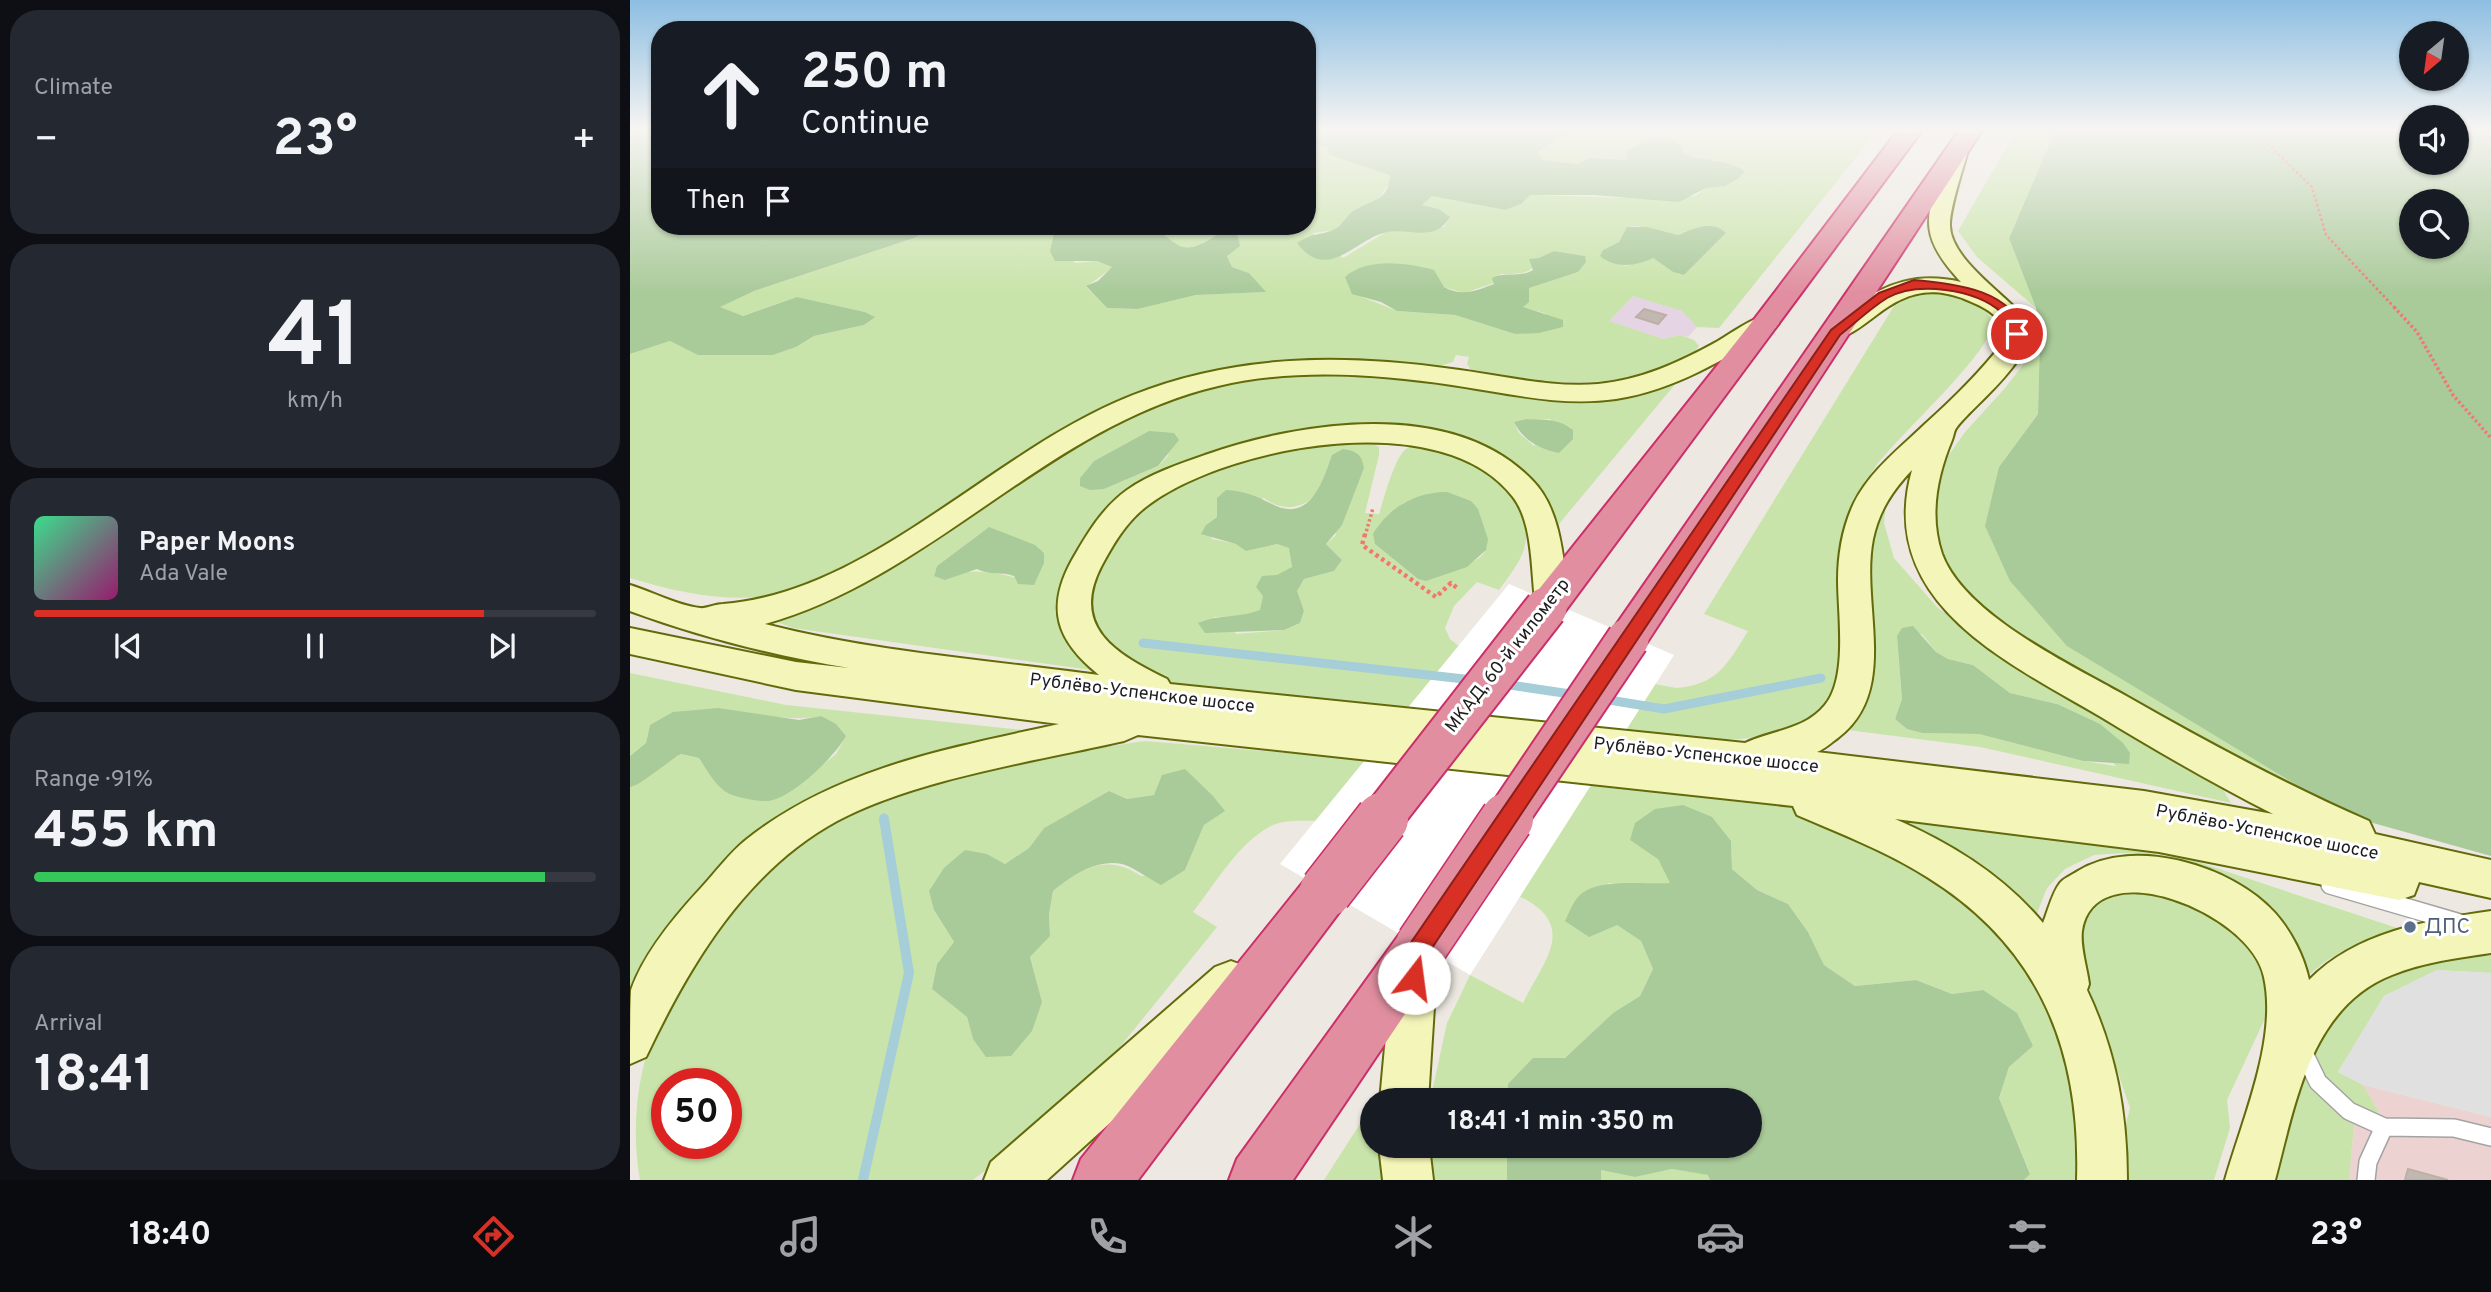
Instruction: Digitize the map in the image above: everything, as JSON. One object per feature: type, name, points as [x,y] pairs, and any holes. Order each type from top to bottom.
[{"type":"highway","name":"МКАД, 60-й километр","points":[[1102,1180],[1766,323],[1870,184]]},
{"type":"highway","points":[[1258,1180],[1419,950],[1934,184]]},
{"type":"main road","points":[[1732,758],[1787,749],[1813,739],[1831,725],[1843,708],[1853,686],[1857,658],[1857,560],[1868,507],[1894,470],[1947,420],[2015,344],[2015,322],[1956,261],[1939,236],[1938,225],[1951,184]]},
{"type":"main road","points":[[1835,332],[1884,295],[1914,284],[1964,290],[2006,310]]},
{"type":"main road","points":[[681,616],[729,618],[763,613],[824,592],[904,545],[1070,436],[1114,413],[1185,386],[1255,371],[1328,365],[1417,372],[1553,392],[1616,390],[1661,378],[1703,361],[1766,323]]},
{"type":"main road","points":[[1947,420],[1928,460],[1920,489],[1924,548],[1935,574],[1954,598],[1987,628],[2215,766],[2306,813],[2376,844],[2487,908],[2425,944],[2371,962],[2335,984],[2312,1011],[2288,1059],[2250,1180]]},
{"type":"main road","points":[[1165,710],[1104,660],[1083,635],[1075,617],[1073,600],[1080,577],[1100,537],[1128,504],[1177,476],[1249,450],[1289,441],[1363,432],[1425,438],[1482,456],[1506,471],[1523,488],[1535,509],[1549,604]]},
{"type":"main road","name":"Рублёво-Успенское шоссе","points":[[630,598],[681,616],[801,647],[1165,710],[2159,834],[2487,908]]},
{"type":"main road","name":"Рублёво-Успенское шоссе","points":[[630,641],[796,676],[1732,758],[2144,809],[2326,842],[2487,908]]},
{"type":"main road","points":[[630,1041],[659,981],[693,927],[760,853],[821,810],[862,791],[961,762],[1165,710]]},
{"type":"main road","points":[[1773,787],[1907,843],[1961,876],[2003,911],[2039,950],[2074,1009]]},
{"type":"main road","points":[[2102,1180],[2105,1150],[2101,1105],[2091,1057],[2062,967],[2059,933],[2066,905],[2083,886],[2107,877],[2147,874],[2187,881],[2223,897],[2253,917],[2272,939],[2290,991],[2288,1059]]},
{"type":"main road","points":[[1009,1180],[1098,1104],[1318,901]]},
{"type":"main road","points":[[1405,1088],[1419,950]]},
{"type":"main road","points":[[1405,1158],[1408,1180]]},
{"type":"lane","points":[[2288,1059],[2349,1111],[2384,1127],[2454,1128],[2491,1137]]},
{"type":"lane","points":[[2366,1180],[2368,1162],[2384,1127]]},
{"type":"path","points":[[2309,184],[2326,235],[2417,332],[2454,395],[2491,438]]},
{"type":"path","points":[[1373,508],[1362,545],[1436,597],[1451,583],[1457,587]]},
{"type":"shaded area","points":[[1633,296],[1683,311],[1697,327],[1688,337],[1680,335],[1663,339],[1608,321]]},
{"type":"shaded area","points":[[2437,970],[2491,973],[2491,1117],[2363,1085],[2338,1072],[2384,996]]},
{"type":"shaded area","points":[[2363,1085],[2491,1117],[2491,1180],[2349,1180],[2354,1126],[2379,1112]]},
{"type":"green space","points":[[630,184],[651,184],[651,235],[920,235],[754,291],[720,307],[743,316],[797,297],[865,312],[875,317],[864,325],[814,336],[796,347],[773,355],[698,355],[670,341],[630,354]]},
{"type":"green space","points":[[1316,184],[1389,184],[1375,203],[1355,209],[1335,230],[1316,233]]},
{"type":"green space","points":[[1389,184],[1729,184],[1706,188],[1679,202],[1594,195],[1530,195],[1521,204],[1505,210],[1432,196],[1422,205],[1439,209],[1450,217],[1437,230],[1422,233],[1387,232],[1331,259],[1308,255],[1297,243],[1336,229],[1353,211],[1378,199]]},
{"type":"green space","points":[[1835,184],[1719,328],[1697,327],[1682,311],[1633,296],[1609,321],[1663,339],[1680,335],[1694,340],[1699,346],[1695,351],[1669,366],[1635,376],[1592,382],[1527,380],[1483,374],[1472,371],[1467,364],[1469,357],[1456,355],[1453,362],[1440,366],[1323,358],[1246,364],[1208,371],[1133,394],[1066,426],[863,557],[798,589],[752,598],[717,597],[665,588],[630,578],[630,354],[670,341],[684,348],[773,355],[796,347],[814,336],[864,325],[874,317],[865,312],[797,297],[742,316],[719,307],[754,291],[920,235],[1058,235],[1075,263],[1097,261],[1113,267],[1086,287],[1107,308],[1138,309],[1196,295],[1265,292],[1249,273],[1232,267],[1227,256],[1236,235],[1315,235],[1343,258],[1386,232],[1444,227],[1450,217],[1439,209],[1422,205],[1432,196],[1505,210],[1521,204],[1530,195],[1658,199],[1696,196],[1706,188]],"holes":[[[1637,226],[1678,235],[1686,231],[1726,233],[1684,275],[1673,272],[1653,258],[1625,266],[1603,250],[1619,242],[1627,227]],[[1554,251],[1585,256],[1578,272],[1528,288],[1522,307],[1544,313],[1563,327],[1515,334],[1455,315],[1397,311],[1362,297],[1351,272],[1382,264],[1424,268],[1444,287],[1464,293],[1494,283],[1500,274],[1527,271]]]},
{"type":"green space","points":[[1985,184],[2032,184],[2009,237],[2036,308],[1977,257],[1958,231]]},
{"type":"green space","points":[[2032,184],[2491,184],[2491,856],[2348,816],[2067,646],[2010,581],[1985,526],[1999,467],[2038,414],[2040,337],[2036,308],[2009,238]]},
{"type":"green space","points":[[1708,226],[1726,233],[1684,275],[1673,272],[1653,258],[1626,265],[1612,263],[1600,256],[1603,250],[1619,242],[1627,227],[1647,227],[1678,235]]},
{"type":"green space","points":[[1054,235],[1164,235],[1181,246],[1188,247],[1201,244],[1216,235],[1236,235],[1240,246],[1227,256],[1232,267],[1249,273],[1266,292],[1196,295],[1138,309],[1107,308],[1086,286],[1098,281],[1112,267],[1097,261],[1055,261],[1050,251]]},
{"type":"green space","points":[[1164,235],[1216,235],[1194,246],[1181,247]]},
{"type":"green space","points":[[1554,251],[1585,256],[1586,262],[1578,272],[1529,288],[1529,302],[1523,307],[1563,320],[1563,327],[1539,333],[1515,334],[1455,315],[1397,311],[1381,302],[1352,294],[1345,277],[1365,266],[1376,264],[1412,265],[1434,270],[1444,287],[1457,292],[1469,292],[1494,284],[1492,278],[1497,276],[1523,274],[1533,270],[1529,259]]},
{"type":"green space","points":[[1917,293],[1960,297],[1980,306],[1988,313],[1992,322],[1990,334],[1962,372],[1868,478],[1857,518],[1840,683],[1829,704],[1812,719],[1790,730],[1740,739],[1666,739],[1184,689],[1133,663],[1101,636],[1091,621],[1087,603],[1090,584],[1122,525],[1130,515],[1173,486],[1250,458],[1361,441],[1379,447],[1365,513],[1379,514],[1402,454],[1416,445],[1430,446],[1461,457],[1504,484],[1518,501],[1526,527],[1522,556],[1499,590],[1477,582],[1454,606],[1445,628],[1450,639],[1460,647],[1676,688],[1702,682],[1712,677],[1728,662],[1748,631],[1704,614],[1894,306]],"holes":[[[1323,482],[1336,535],[1326,544],[1342,560],[1334,571],[1304,579],[1296,591],[1304,611],[1300,623],[1284,630],[1237,634],[1213,617],[1246,616],[1261,610],[1271,584],[1292,568],[1290,548],[1277,544],[1246,551],[1237,544],[1212,539],[1206,525],[1217,517],[1264,498],[1281,506],[1298,506],[1313,497]],[[1405,502],[1478,510],[1486,543],[1482,555],[1434,578],[1418,579],[1375,544],[1386,517]]]},
{"type":"green space","points":[[2040,337],[2038,414],[1999,467],[2348,816],[2259,775],[2014,638],[1945,572],[1927,500],[1944,462],[1965,432],[2033,352]]},
{"type":"green space","points":[[1327,371],[1647,390],[1677,382],[1554,530],[1533,481],[1513,464],[1487,449],[1395,426],[1169,471],[1066,577],[1058,601],[1059,621],[1068,643],[1091,670],[793,628],[777,622],[829,598],[1032,469],[1120,418],[1224,382]],"holes":[[[1551,419],[1534,446],[1519,433],[1514,422]],[[1149,431],[1171,448],[1158,466],[1104,489],[1080,486],[1080,478],[1094,461]],[[989,527],[1033,585],[996,573],[960,572],[934,575],[937,566]]]},
{"type":"green space","points":[[1526,419],[1562,423],[1573,430],[1573,439],[1559,453],[1545,449],[1527,439],[1514,422]]},
{"type":"green space","points":[[1149,431],[1174,433],[1179,440],[1158,466],[1104,489],[1090,490],[1080,486],[1080,478],[1094,461]]},
{"type":"green space","points":[[1343,449],[1358,454],[1364,468],[1342,525],[1326,544],[1342,560],[1334,571],[1304,579],[1297,591],[1304,611],[1300,623],[1284,630],[1205,633],[1198,623],[1260,610],[1263,596],[1256,587],[1262,576],[1277,575],[1292,567],[1289,548],[1277,544],[1246,551],[1236,544],[1201,534],[1206,525],[1217,517],[1217,498],[1226,490],[1250,494],[1285,509],[1296,508],[1313,497],[1332,455]]},
{"type":"green space","points":[[1447,492],[1471,501],[1478,509],[1488,539],[1486,550],[1467,567],[1426,581],[1418,579],[1375,544],[1373,534],[1387,516],[1404,503],[1425,495]]},
{"type":"green space","points":[[1886,501],[1884,523],[1894,558],[1937,607],[2030,676],[2218,781],[2231,803],[1980,747],[1848,730],[1866,698],[1870,535]],"holes":[[[1922,634],[1936,652],[1948,659],[1973,665],[2010,693],[2057,704],[2116,766],[2083,761],[1979,734],[1922,733],[1907,729],[1895,719],[1902,699],[1897,636]]]},
{"type":"green space","points":[[989,527],[1035,545],[1044,553],[1044,563],[1034,585],[1018,584],[1014,576],[977,569],[945,580],[934,576],[937,566]]},
{"type":"green space","points":[[1913,626],[1936,652],[1948,659],[1973,665],[2010,693],[2057,704],[2100,724],[2123,743],[2130,753],[2129,764],[2083,761],[1979,734],[1922,733],[1907,729],[1895,719],[1902,699],[1897,636],[1902,628]]},
{"type":"green space","points":[[630,673],[786,705],[1041,732],[859,781],[639,979],[630,997],[630,787],[681,754],[699,758],[716,783],[795,787],[836,754],[846,736],[821,716],[777,717],[695,710],[673,715],[650,725],[646,743],[630,756]]},
{"type":"green space","points":[[718,708],[799,720],[821,716],[836,724],[846,736],[812,775],[789,792],[768,801],[747,799],[726,792],[714,781],[699,758],[681,754],[630,787],[630,756],[646,743],[650,725],[673,712]]},
{"type":"green space","points":[[1145,741],[1691,787],[1765,797],[1842,828],[1898,856],[1991,919],[2025,965],[2070,1051],[2081,1180],[2024,1180],[2030,1173],[1999,1098],[2009,1067],[2033,1046],[1983,990],[1952,994],[1916,980],[1855,986],[1824,965],[1808,932],[1788,904],[1757,890],[1732,869],[1731,841],[1658,859],[1671,883],[1608,883],[1617,925],[1641,941],[1653,969],[1640,996],[1613,1013],[1565,1058],[1508,1084],[1508,1088],[1433,1088],[1447,1023],[1470,975],[1523,1003],[1551,946],[1549,922],[1541,910],[1525,899],[1318,821],[1299,821],[1269,827],[1237,854],[1193,912],[1217,927],[1111,1058],[1041,1126],[973,1180],[640,1180],[636,1114],[643,1069],[656,1027],[713,931],[756,879],[801,840],[841,815],[936,784],[1055,756]],"holes":[[[1109,791],[1127,799],[1154,795],[1224,811],[1204,825],[1185,870],[1141,876],[1117,865],[1095,866],[1074,876],[1053,891],[1049,914],[1050,935],[1030,957],[1042,1003],[973,1039],[967,1017],[932,989],[937,964],[954,942],[934,910],[987,854],[1005,864],[1029,848],[1044,828]]]},
{"type":"green space","points":[[1185,769],[1225,811],[1204,825],[1185,870],[1161,885],[1122,864],[1103,864],[1076,875],[1053,891],[1049,914],[1050,936],[1030,957],[1042,1002],[1032,1031],[1011,1056],[986,1057],[973,1039],[967,1017],[932,989],[937,964],[954,942],[934,910],[929,891],[944,868],[965,850],[987,854],[1005,864],[1029,848],[1044,828],[1109,791],[1127,799],[1154,795],[1162,775]]},
{"type":"green space","points":[[1683,805],[1712,817],[1731,841],[1732,869],[1757,890],[1788,904],[1808,932],[1824,965],[1855,986],[1916,980],[1952,994],[1983,990],[2017,1013],[2033,1046],[2009,1067],[1999,1098],[2030,1174],[2024,1180],[1710,1180],[1708,1175],[1672,1169],[1635,1177],[1601,1170],[1601,1180],[1507,1180],[1507,1158],[1762,1158],[1762,1088],[1508,1088],[1508,1084],[1533,1058],[1565,1058],[1613,1013],[1640,996],[1653,969],[1641,941],[1617,925],[1589,937],[1565,921],[1579,896],[1597,886],[1670,883],[1658,859],[1630,840],[1635,823],[1655,809]]},
{"type":"green space","points":[[1879,810],[2192,860],[2400,929],[2346,949],[2301,983],[2189,864],[2155,856],[2124,853],[2094,855],[2065,869],[2047,888],[2034,921],[1966,859]]},
{"type":"green space","points":[[2118,888],[2210,904],[2260,954],[2268,990],[2268,1012],[2227,1100],[2230,1128],[2214,1180],[2118,1180],[2120,1147],[2130,1108],[2080,961],[2077,931],[2084,909]]},
{"type":"green space","points":[[2491,952],[2491,973],[2437,970],[2384,996],[2338,1072],[2363,1085],[2379,1112],[2354,1126],[2349,1180],[2273,1180],[2277,1135],[2330,1006],[2398,963]]},
{"type":"green space","points":[[1360,1124],[1360,1158],[1383,1158],[1384,1180],[1324,1180]]},
{"type":"green space","points":[[1428,1158],[1507,1158],[1507,1180],[1431,1180]]},
{"type":"green space","points":[[1672,1169],[1709,1175],[1710,1180],[1601,1180],[1601,1170],[1635,1177]]},
{"type":"pier","points":[[1509,584],[1674,655],[1470,975],[1280,864]]},
{"type":"building","points":[[1644,309],[1666,315],[1658,324],[1636,317]]},
{"type":"building","points":[[2408,1169],[2448,1180],[2405,1180]]},
{"type":"waterway","points":[[1143,643],[1473,680]]},
{"type":"waterway","points":[[1603,699],[1664,709],[1821,678]]},
{"type":"waterway","points":[[1503,684],[1577,695]]},
{"type":"waterway","points":[[863,1180],[909,973],[884,819]]},
{"type":"place","name":"ДПС","points":[[2410,927]]},
{"type":"route","points":[[1414,978],[1416,954],[1835,332],[1898,287],[1931,284],[1974,293],[1992,301],[2006,310],[2015,322],[2017,334]]}]
